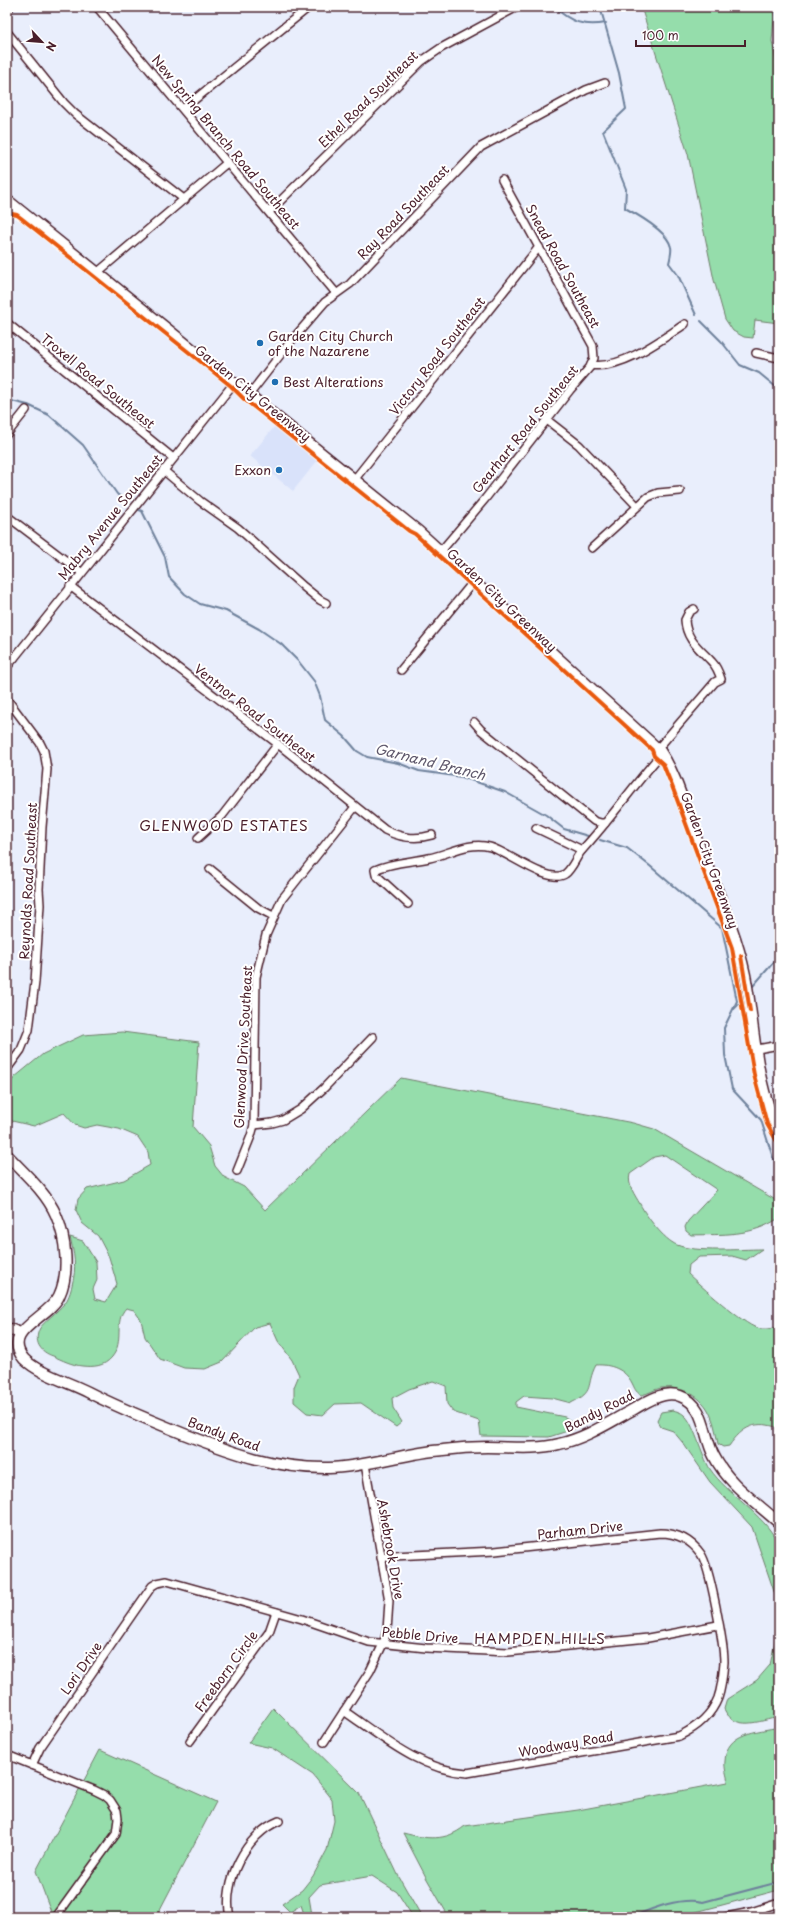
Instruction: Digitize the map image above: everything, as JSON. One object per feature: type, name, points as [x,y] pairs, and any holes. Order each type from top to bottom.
[{"type":"street","points":[[7,10],[10,7]]},
{"type":"street","name":"New Spring Branch Road Southeast","points":[[97,7],[336,292]]},
{"type":"street","points":[[183,109],[309,7]]},
{"type":"street","name":"Ethel Road Southeast","points":[[269,212],[422,61],[466,34],[517,7]]},
{"type":"street","points":[[7,32],[64,103],[75,114],[185,200]]},
{"type":"street","name":"Ray Road Southeast","points":[[249,395],[291,341],[325,302],[336,292],[355,279],[481,148],[586,90],[605,83]]},
{"type":"street","points":[[98,272],[185,200],[228,162]]},
{"type":"street","name":"Snead Road Southeast","points":[[502,180],[593,346],[594,358],[592,365]]},
{"type":"street","points":[[7,200],[98,272],[441,551],[537,641],[660,751],[674,774],[695,836],[734,933],[745,974],[756,1049],[768,1105],[779,1131]]},
{"type":"street","name":"Victory Road Southeast","points":[[354,480],[539,247]]},
{"type":"street","name":"Troxell Road Southeast","points":[[7,323],[173,458]]},
{"type":"street","name":"Gearhart Road Southeast","points":[[441,551],[485,499],[592,365],[604,366],[638,353],[686,324]]},
{"type":"street","points":[[756,353],[779,358]]},
{"type":"street","name":"Mabry Avenue Southeast","points":[[7,667],[81,572],[234,383]]},
{"type":"street","points":[[7,434],[26,410]]},
{"type":"street","points":[[547,420],[579,445],[637,506]]},
{"type":"street","points":[[164,470],[200,501],[238,528],[304,587],[320,600],[326,602]]},
{"type":"street","points":[[592,548],[648,497],[658,493],[680,491]]},
{"type":"street","points":[[7,516],[81,572]]},
{"type":"street","points":[[402,670],[474,581]]},
{"type":"street","name":"Ventnor Road Southeast","points":[[70,586],[278,744],[355,807],[394,834],[417,838],[432,835]]},
{"type":"street","points":[[408,904],[376,875],[376,870],[391,864],[430,858],[468,846],[479,845],[500,850],[533,869],[556,876],[566,873],[582,850],[592,841],[656,760],[660,751],[660,746],[715,682],[721,679],[716,667],[699,650],[689,635],[685,620],[689,612],[694,609]]},
{"type":"street","points":[[7,653],[14,658]]},
{"type":"street","name":"Reynolds Road Southeast","points":[[7,699],[40,743],[44,751],[47,769],[39,873],[40,905],[35,982],[29,1030],[21,1050],[7,1069]]},
{"type":"street","points":[[474,722],[481,730],[594,821],[601,824],[605,823]]},
{"type":"street","points":[[198,838],[222,816],[278,744]]},
{"type":"street","name":"Glenwood Drive Southeast","points":[[237,1171],[252,1136],[254,1125],[256,977],[260,954],[273,916],[282,899],[301,873],[355,807]]},
{"type":"street","points":[[536,828],[582,850]]},
{"type":"street","points":[[210,869],[258,908],[273,916]]},
{"type":"street","points":[[254,1125],[283,1120],[301,1109],[373,1037]]},
{"type":"street","points":[[756,1049],[779,1045]]},
{"type":"street","points":[[7,1155],[38,1188],[53,1208],[60,1224],[65,1256],[63,1286],[55,1304],[43,1315],[28,1324],[20,1333],[7,1328]]},
{"type":"street","name":"Bandy Road","points":[[20,1333],[18,1341],[20,1352],[24,1358],[39,1369],[136,1415],[228,1451],[265,1462],[290,1466],[329,1468],[365,1464],[403,1455],[437,1450],[488,1447],[534,1448],[562,1444],[596,1430],[661,1395],[677,1395],[685,1398],[695,1406],[703,1421],[708,1444],[719,1465],[742,1492],[779,1523]]},
{"type":"street","name":"Ashebrook Drive","points":[[324,1742],[370,1671],[383,1644],[389,1614],[389,1601],[365,1464]]},
{"type":"street","name":"Parham Drive","points":[[381,1558],[393,1556],[495,1551],[660,1533],[677,1535],[694,1546],[705,1560],[718,1625]]},
{"type":"street","name":"Pebble Drive","points":[[152,1586],[157,1583],[167,1581],[346,1633],[369,1642],[383,1644],[508,1652],[648,1638],[718,1625]]},
{"type":"street","name":"Lori Drive","points":[[32,1765],[40,1748],[152,1586]]},
{"type":"street","name":"Freeborn Circle","points":[[190,1741],[268,1632],[276,1612]]},
{"type":"street","name":"Woodway Road","points":[[344,1711],[420,1761],[444,1770],[457,1772],[480,1772],[671,1738],[688,1731],[699,1724],[711,1711],[718,1698],[721,1688],[724,1661],[718,1625]]},
{"type":"street","points":[[7,1755],[104,1795],[113,1804],[118,1819],[116,1834],[56,1917]]},
{"type":"street","points":[[230,1917],[228,1901],[229,1888],[238,1863],[258,1834],[270,1824],[279,1821]]},
{"type":"street","points":[[726,1917],[751,1912],[779,1903]]},
{"type":"shaded area","points":[[275,426],[318,460],[293,491],[250,456]]},
{"type":"green space","points":[[641,7],[775,7],[772,41],[779,75],[779,323],[755,320],[753,338],[744,337],[733,331],[725,319],[714,280],[688,154]]},
{"type":"green space","points":[[122,1032],[199,1042],[193,1127],[209,1146],[215,1166],[224,1177],[244,1187],[265,1210],[401,1078],[633,1123],[654,1129],[779,1202],[779,1218],[758,1229],[726,1234],[691,1235],[686,1231],[685,1227],[688,1221],[717,1190],[665,1155],[654,1157],[630,1174],[629,1178],[634,1193],[651,1221],[667,1238],[677,1245],[695,1249],[762,1249],[746,1260],[732,1256],[699,1257],[689,1265],[688,1274],[722,1304],[751,1325],[762,1329],[779,1326],[779,1428],[763,1425],[751,1426],[739,1434],[729,1446],[723,1447],[718,1444],[714,1423],[711,1416],[703,1403],[697,1398],[684,1391],[669,1388],[661,1388],[641,1395],[635,1390],[629,1378],[625,1374],[617,1368],[607,1365],[596,1365],[587,1391],[579,1399],[571,1403],[552,1398],[524,1396],[516,1402],[516,1407],[565,1417],[580,1427],[549,1437],[481,1436],[479,1421],[453,1412],[447,1404],[446,1386],[433,1381],[409,1389],[392,1398],[393,1408],[402,1422],[396,1427],[361,1403],[335,1404],[323,1415],[307,1413],[294,1402],[294,1387],[299,1375],[292,1360],[278,1341],[270,1323],[255,1327],[222,1362],[205,1369],[184,1368],[160,1359],[145,1337],[141,1320],[134,1310],[126,1308],[120,1319],[119,1338],[116,1351],[109,1360],[102,1365],[78,1365],[44,1352],[39,1345],[37,1337],[40,1328],[68,1298],[74,1279],[74,1255],[70,1237],[83,1241],[96,1262],[97,1280],[93,1289],[95,1299],[106,1302],[117,1284],[109,1257],[98,1236],[82,1223],[76,1210],[78,1199],[87,1189],[124,1180],[150,1165],[148,1152],[138,1137],[119,1129],[97,1125],[84,1128],[75,1125],[64,1113],[34,1126],[12,1121],[7,1118],[7,1087],[15,1077],[43,1054],[83,1035]]},
{"type":"green space","points":[[673,1410],[684,1415],[691,1424],[707,1463],[717,1478],[763,1522],[771,1531],[776,1540],[780,1563],[779,1606],[752,1527],[710,1482],[673,1431],[661,1427],[657,1420],[661,1412]]},
{"type":"green space","points":[[779,1623],[779,1717],[748,1723],[734,1721],[724,1709],[727,1699],[757,1680],[770,1665]]},
{"type":"green space","points":[[273,1708],[359,1793],[399,1877],[422,1917],[413,1917],[397,1892],[372,1876],[320,1885],[309,1897],[312,1915],[305,1917],[301,1905],[290,1912],[282,1904],[302,1890],[313,1876],[327,1850],[334,1821],[332,1799],[313,1775],[272,1748],[248,1743]]},
{"type":"green space","points":[[779,1727],[779,1890],[677,1917],[449,1917],[403,1833],[428,1838],[443,1837],[458,1831],[465,1826],[578,1810],[728,1782],[725,1764],[727,1751],[731,1744],[744,1735]]},
{"type":"green space","points":[[100,1750],[216,1802],[156,1917],[53,1917],[36,1871]]},
{"type":"waterway","points":[[554,7],[572,20],[584,24],[606,23]]},
{"type":"waterway","points":[[600,7],[619,73],[626,109],[603,131],[626,189],[625,208],[652,224],[669,241],[671,247],[669,263],[678,275],[696,315]]},
{"type":"waterway","points":[[701,321],[721,341],[740,365],[759,373],[776,387],[779,396]]},
{"type":"waterway","name":"Garnand Branch","points":[[7,400],[28,405],[49,415],[83,445],[117,494],[127,502]]},
{"type":"waterway","name":"Garnand Branch","points":[[139,510],[142,511],[165,557],[169,577],[185,594],[200,604],[226,611],[259,629],[281,644],[299,662],[314,681],[320,696],[325,720],[344,736],[357,751],[367,757],[398,763],[419,771],[462,777],[505,792],[546,815],[564,829],[588,836]]},
{"type":"waterway","name":"Garnand Branch","points":[[600,840],[627,848],[722,928],[737,1001],[724,1028],[725,1055],[732,1089],[761,1120],[773,1158],[779,1166]]},
{"type":"waterway","points":[[753,986],[779,956]]},
{"type":"waterway","name":"Garnand Branch","points":[[734,1009],[740,1003]]},
{"type":"waterway","points":[[632,1917],[667,1904],[685,1901],[703,1902],[779,1882]]},
{"type":"cycle path","name":"Garden City Greenway","points":[[7,213],[17,215],[21,218],[231,386],[244,399],[409,531],[415,534],[652,750],[654,756],[663,764],[672,786],[732,948],[754,1075],[767,1124],[779,1145]]},
{"type":"cycle path","points":[[741,956],[750,1011]]},
{"type":"place","name":"Garden City Church of the Nazarene","points":[[260,343]]},
{"type":"place","name":"Best Alterations","points":[[275,382]]},
{"type":"place","name":"Exxon","points":[[279,470]]},
{"type":"district","name":"GLENWOOD ESTATES","points":[[224,826]]},
{"type":"district","name":"HAMPDEN HILLS","points":[[540,1639]]}]
